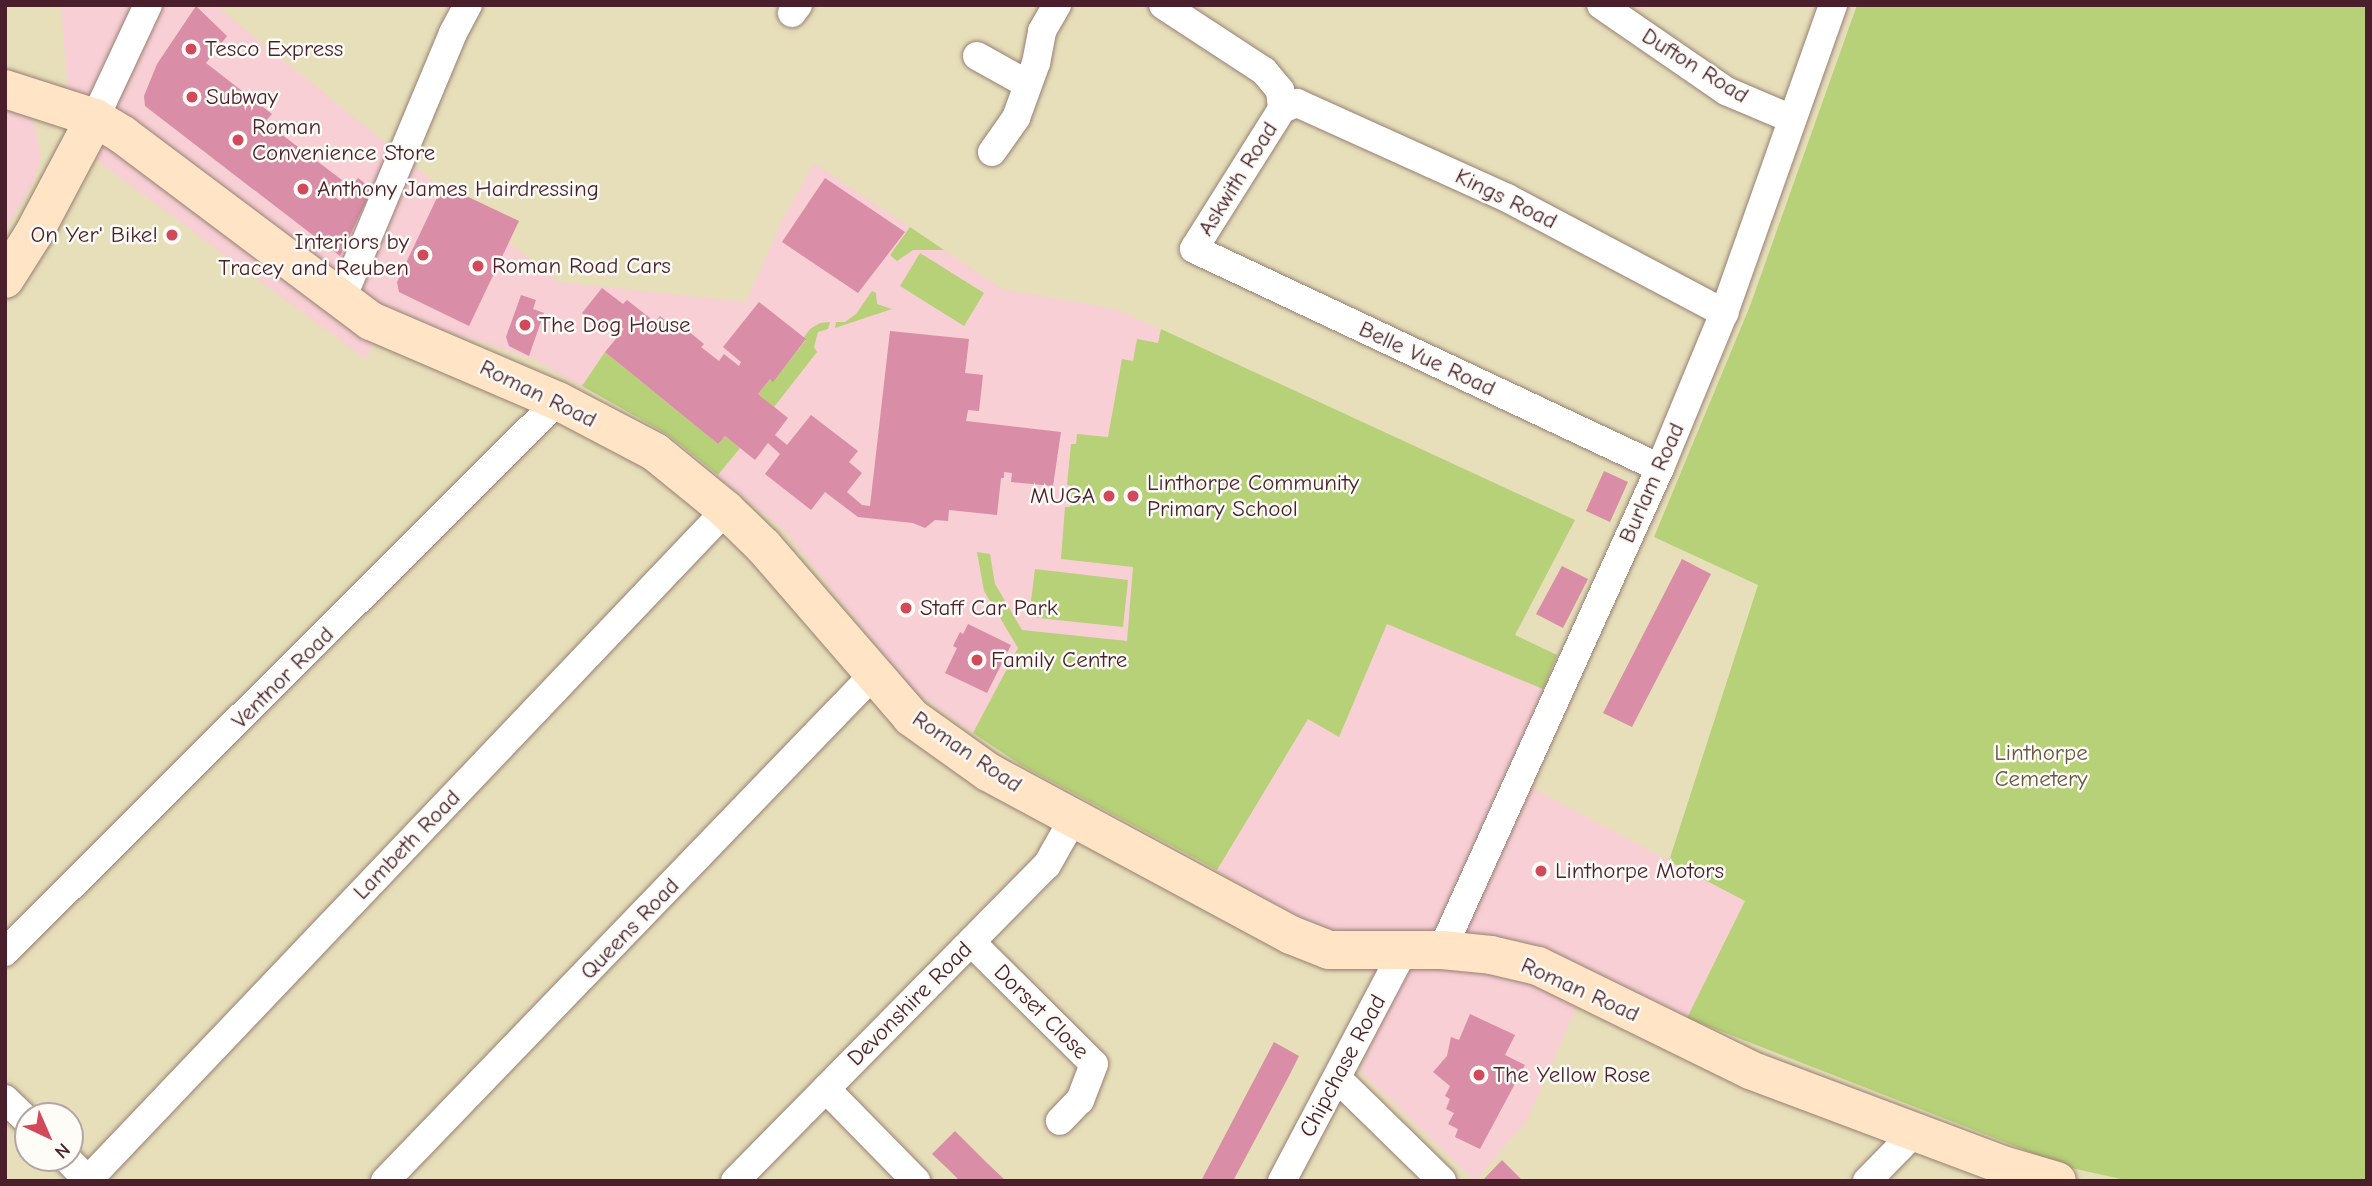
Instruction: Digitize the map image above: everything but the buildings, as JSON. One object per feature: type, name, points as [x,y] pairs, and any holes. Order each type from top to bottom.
[{"type":"street","points":[[5,279],[34,233],[95,118],[148,5]]},
{"type":"street","points":[[341,301],[453,33],[468,5]]},
{"type":"street","points":[[992,152],[1016,118],[1042,31],[1057,5]]},
{"type":"street","points":[[1163,5],[1264,71],[1280,90],[1282,109]]},
{"type":"street","name":"Dufton Road","points":[[1601,5],[1726,90],[1792,119]]},
{"type":"street","name":"Burlam Road","points":[[1442,950],[1660,468],[1724,313],[1833,5]]},
{"type":"street","points":[[977,55],[1027,84]]},
{"type":"street","name":"Roman Road","points":[[5,89],[95,118],[123,135],[341,301],[372,321],[558,401],[655,452],[726,510],[764,547],[911,717],[988,772],[1290,935],[1329,950],[1442,950],[1491,955],[1538,965],[1750,1070],[2007,1166],[2057,1181]]},
{"type":"street","name":"Kings Road","points":[[1282,109],[1297,103],[1507,198],[1724,313]]},
{"type":"street","name":"Askwith Road","points":[[1194,249],[1282,109]]},
{"type":"street","name":"Belle Vue Road","points":[[1194,249],[1660,468]]},
{"type":"street","name":"Ventnor Road","points":[[5,952],[278,684],[558,401]]},
{"type":"street","name":"Lambeth Road","points":[[89,1180],[726,510]]},
{"type":"street","name":"Queens Road","points":[[386,1181],[873,675]]},
{"type":"street","name":"Devonshire Road","points":[[735,1181],[1047,864],[1073,819]]},
{"type":"street","name":"Dorset Close","points":[[971,942],[1094,1064],[1080,1101],[1060,1121]]},
{"type":"street","name":"Chipchase Road","points":[[1282,1181],[1404,950]]},
{"type":"street","points":[[1337,1078],[1442,1181]]},
{"type":"street","points":[[826,1089],[916,1181]]},
{"type":"street","points":[[1867,1181],[1916,1130]]},
{"type":"shaded area","points":[[61,5],[215,5],[558,282],[746,302],[781,223],[814,163],[1002,289],[1116,309],[1575,520],[1515,635],[1557,655],[1543,689],[1534,789],[1745,901],[1687,1018],[1579,1001],[1527,1120],[1475,1181],[1360,1071],[1396,990],[1217,870],[1021,765],[937,708],[908,685],[786,532],[667,434],[533,359],[392,313],[365,359],[72,142]]},
{"type":"shaded area","points":[[5,96],[32,120],[41,158],[33,183],[5,230]]},
{"type":"green space","name":"Linthorpe Cemetery","points":[[1857,5],[2367,5],[2367,1181],[2130,1181],[2071,1168],[1687,1018],[1745,901],[1669,861],[1758,585],[1654,537],[1750,306]]},
{"type":"green space","points":[[910,227],[944,250],[913,250],[897,261],[890,255]]},
{"type":"green space","points":[[920,253],[984,293],[964,326],[900,286]]},
{"type":"green space","points":[[872,291],[876,293],[877,304],[892,309],[835,328],[836,322],[845,322],[856,314]]},
{"type":"green space","points":[[830,322],[828,329],[818,332],[814,347],[817,352],[774,407],[758,394],[770,379],[773,381],[806,340],[804,337],[810,329],[820,323]]},
{"type":"green space","points":[[1161,329],[1575,520],[1515,635],[1557,655],[1543,689],[1387,624],[1339,737],[1308,719],[1217,870],[1021,765],[973,733],[1018,648],[984,591],[977,552],[990,554],[995,584],[1022,630],[1127,641],[1133,567],[1061,559],[1065,507],[1070,507],[1072,486],[1067,485],[1071,444],[1076,444],[1077,434],[1108,437],[1122,359],[1133,361],[1137,339],[1158,343]]},
{"type":"green space","points":[[605,352],[718,444],[725,436],[740,448],[718,475],[667,434],[582,386]]},
{"type":"green space","points":[[1035,569],[1128,580],[1123,627],[1029,617]]},
{"type":"place","name":"Tesco Express","points":[[191,49]]},
{"type":"place","name":"Subway","points":[[192,97]]},
{"type":"place","name":"Roman Convenience Store","points":[[238,140]]},
{"type":"place","name":"Anthony James Hairdressing","points":[[303,189]]},
{"type":"place","name":"On Yer' Bike!","points":[[172,235]]},
{"type":"place","name":"Interiors by Tracey and Reuben","points":[[423,255]]},
{"type":"place","name":"Roman Road Cars","points":[[478,266]]},
{"type":"place","name":"The Dog House","points":[[525,325]]},
{"type":"place","name":"MUGA","points":[[1109,496]]},
{"type":"place","name":"Linthorpe Community Primary School","points":[[1133,496]]},
{"type":"place","name":"Staff Car Park","points":[[906,608]]},
{"type":"place","name":"Family Centre","points":[[977,660]]},
{"type":"place","name":"Linthorpe Motors","points":[[1541,871]]},
{"type":"place","name":"The Yellow Rose","points":[[1479,1075]]}]
